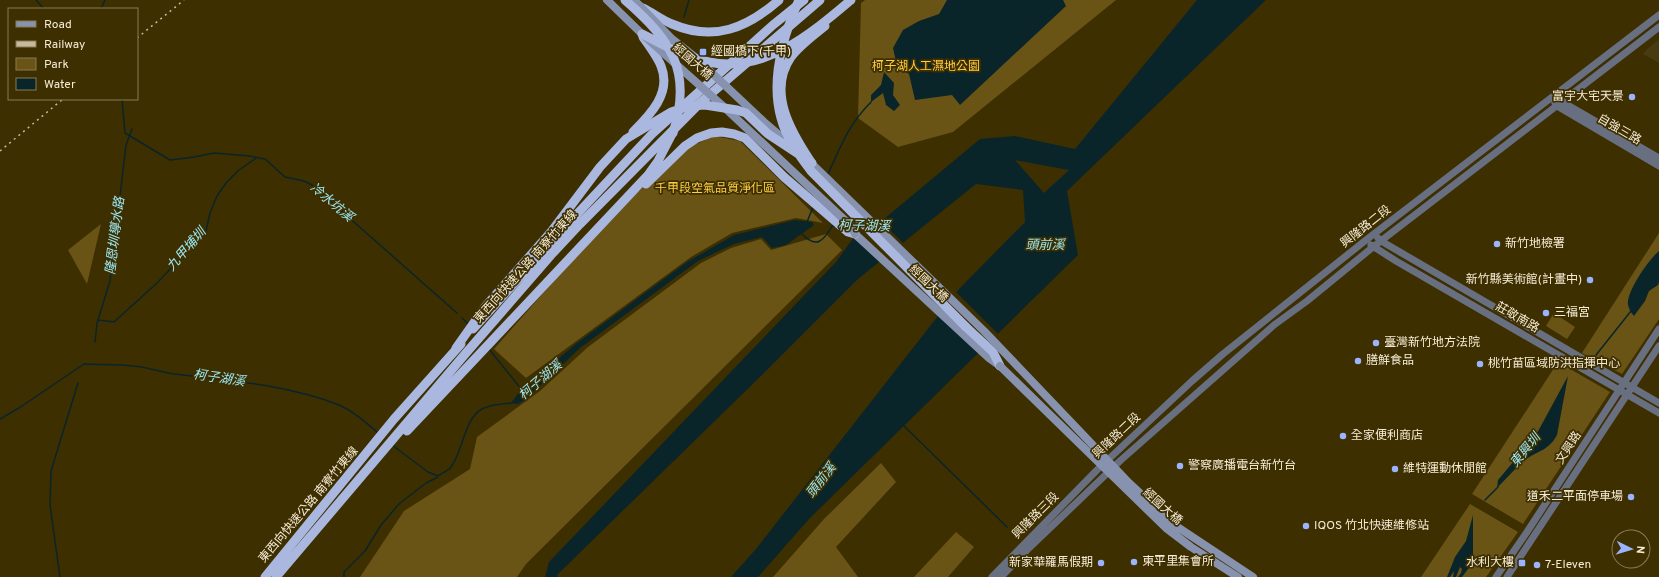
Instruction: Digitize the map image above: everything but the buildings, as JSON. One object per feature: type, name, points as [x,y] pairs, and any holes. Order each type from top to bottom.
[{"type":"highway","points":[[357,482],[395,444],[605,221],[648,175],[658,161],[673,133],[680,104],[678,71],[672,52],[651,23],[625,0]]},
{"type":"highway","points":[[637,3],[672,24],[682,28],[702,32],[717,32],[728,30],[750,21],[779,0]]},
{"type":"highway","points":[[798,0],[788,24],[780,57],[776,90],[781,119],[793,146],[811,171],[993,352],[1000,366]]},
{"type":"highway","name":"東西向快速公路 南寮竹東線","points":[[276,577],[548,253],[652,134],[773,25],[804,0]]},
{"type":"highway","name":"東西向快速公路 南寮竹東線","points":[[265,577],[394,419],[456,348],[548,253],[700,103],[820,0]]},
{"type":"highway","points":[[642,34],[676,52],[709,62],[734,63],[753,61],[773,54],[799,41],[852,0]]},
{"type":"highway","points":[[812,164],[796,139],[788,122],[780,90],[782,78],[786,66],[792,56],[852,0]]},
{"type":"highway","points":[[456,348],[485,307],[551,232],[600,167],[650,116],[658,104],[664,79],[662,66],[642,34]]},
{"type":"highway","points":[[626,139],[671,112],[680,109],[690,106],[724,107],[746,113],[768,134],[812,164]]},
{"type":"highway","points":[[605,221],[626,203],[685,146],[697,138],[711,133],[722,132],[745,138],[784,177],[848,232],[855,234]]},
{"type":"main road","name":"經國大橋","points":[[607,0],[851,226],[855,234],[989,358],[1000,366],[1166,528],[1191,547],[1238,577]]},
{"type":"main road","name":"經國大橋","points":[[637,3],[672,39],[696,58],[764,122],[812,164],[872,224],[984,331],[1129,483],[1173,524],[1253,577]]},
{"type":"street","name":"興隆路二段","points":[[1097,470],[1197,377],[1366,240],[1659,15]]},
{"type":"street","name":"興隆路二段","points":[[1104,477],[1233,360],[1274,325],[1307,301],[1373,247],[1659,27]]},
{"type":"street","name":"自強三路","points":[[1552,98],[1659,166]]},
{"type":"street","name":"自強三路","points":[[1560,104],[1659,158]]},
{"type":"street","name":"莊敬南路","points":[[1374,234],[1381,241],[1624,381],[1659,403]]},
{"type":"street","name":"莊敬南路","points":[[1366,240],[1373,247],[1659,413]]},
{"type":"street","name":"文興路","points":[[1496,577],[1659,330]]},
{"type":"street","name":"文興路","points":[[1508,577],[1659,346]]},
{"type":"street","name":"興隆路三段","points":[[992,577],[1097,470]]},
{"type":"street","name":"興隆路三段","points":[[1001,577],[1027,550],[1104,477]]},
{"type":"shaded area","points":[[1659,39],[1659,63],[1643,54]]},
{"type":"green space","name":"柯子湖人工濕地公園","points":[[865,0],[1116,0],[953,132],[898,147],[858,118],[861,3]]},
{"type":"green space","name":"千甲段空氣品質淨化區","points":[[714,136],[740,141],[823,223],[796,218],[732,233],[691,257],[526,378],[494,349],[605,223],[683,150]]},
{"type":"green space","points":[[101,224],[87,284],[68,250]]},
{"type":"green space","points":[[1659,233],[1659,319],[1622,374],[1582,353]]},
{"type":"green space","points":[[826,234],[842,250],[526,564],[517,577],[360,577],[404,511],[470,469],[477,437],[540,391],[588,347],[701,263],[731,248],[761,239],[771,250]]},
{"type":"green space","points":[[1554,313],[1575,327],[1567,339],[1546,326]]},
{"type":"green space","points":[[1558,362],[1610,392],[1523,524],[1472,494]]},
{"type":"green space","points":[[881,463],[896,482],[836,547],[858,577],[773,577],[824,519]]},
{"type":"green space","points":[[1470,504],[1518,532],[1486,577],[1421,577]]},
{"type":"green space","points":[[956,532],[974,547],[948,577],[914,577]]},
{"type":"water","points":[[947,0],[1063,0],[1066,6],[960,105],[952,95],[915,100],[909,74],[897,66],[893,48],[903,30],[919,21],[939,14]]},
{"type":"water","name":"頭前溪","points":[[1197,0],[1266,0],[1067,191],[1078,255],[809,519],[758,577],[731,577],[756,549],[959,289],[1025,222],[1023,190],[976,184],[858,279],[557,575],[558,577],[545,577],[549,562],[836,262],[851,241],[866,226],[884,219],[980,139],[1015,136],[1075,149]],"holes":[[[1015,160],[1069,170],[1044,193]]]},
{"type":"water","points":[[884,72],[894,83],[893,95],[900,105],[894,111],[886,105],[883,93],[871,102],[871,95],[881,85]]},
{"type":"water","points":[[795,220],[812,222],[814,225],[786,245],[772,248],[762,237],[734,244],[698,261],[580,348],[525,400],[518,404],[511,403],[520,391],[577,343],[687,262],[734,235]]},
{"type":"water","points":[[1659,251],[1658,285],[1649,291],[1645,301],[1634,316],[1630,311],[1628,299],[1634,284],[1644,268]]},
{"type":"water","points":[[1568,376],[1557,435],[1550,445],[1521,463],[1497,488],[1498,480],[1536,435]]},
{"type":"water","points":[[1473,515],[1473,558],[1471,565],[1462,577],[1458,577],[1462,569],[1460,567],[1456,577],[1453,577],[1454,571],[1450,577],[1447,577],[1455,557],[1466,541]]},
{"type":"pier","points":[[879,219],[905,245],[882,262],[854,236],[865,225]]},
{"type":"pier","points":[[955,291],[999,335],[981,354],[937,314]]},
{"type":"waterway","name":"冷水坑溪","points":[[36,0],[43,8]]},
{"type":"waterway","name":"隆恩圳導水路","points":[[101,8],[105,0]]},
{"type":"waterway","name":"九甲埔圳","points":[[684,17],[689,0]]},
{"type":"waterway","name":"冷水坑溪","points":[[122,100],[125,133],[170,160],[214,153],[249,156],[265,159],[285,177],[304,181],[312,185],[457,313]]},
{"type":"waterway","points":[[828,174],[841,145],[856,119],[871,102]]},
{"type":"waterway","name":"隆恩圳導水路","points":[[95,342],[97,323],[110,281],[126,145],[132,129]]},
{"type":"waterway","name":"九甲埔圳","points":[[98,320],[114,322],[157,283],[206,231],[210,213],[217,196],[226,183],[239,170],[256,158]]},
{"type":"waterway","points":[[807,222],[813,207]]},
{"type":"waterway","name":"柯子湖溪","points":[[801,233],[811,241],[819,242],[832,226],[835,226]]},
{"type":"waterway","name":"東興圳","points":[[1596,355],[1631,311]]},
{"type":"waterway","name":"冷水坑溪","points":[[462,318],[469,325]]},
{"type":"waterway","name":"冷水坑溪","points":[[489,349],[522,390]]},
{"type":"waterway","name":"柯子湖溪","points":[[0,419],[19,408],[84,364],[127,365],[174,374],[258,384],[320,398],[349,410],[378,433]]},
{"type":"waterway","name":"隆恩圳導水路","points":[[60,577],[50,505],[51,471],[78,383]]},
{"type":"waterway","name":"柯子湖溪","points":[[392,445],[428,472],[438,476],[451,467],[467,428],[476,414],[489,406],[512,403]]},
{"type":"waterway","points":[[904,426],[1007,527]]},
{"type":"waterway","points":[[344,577],[344,572],[365,551],[381,525],[399,504],[426,483],[438,477]]},
{"type":"waterway","name":"東興圳","points":[[1485,500],[1498,487]]},
{"type":"railway","points":[[138,37],[184,0]]},
{"type":"railway","points":[[0,151],[62,100]]},
{"type":"place","name":"經國橋下(千甲)","points":[[703,52]]},
{"type":"place","name":"富宇大宅天景","points":[[1632,97]]},
{"type":"place","name":"新竹地檢署","points":[[1497,244]]},
{"type":"place","name":"新竹縣美術館(計畫中)","points":[[1590,280]]},
{"type":"place","name":"三福宮","points":[[1546,313]]},
{"type":"place","name":"臺灣新竹地方法院","points":[[1376,343]]},
{"type":"place","name":"膳鮮食品","points":[[1358,361]]},
{"type":"place","name":"桃竹苗區域防洪指揮中心","points":[[1480,364]]},
{"type":"place","name":"全家便利商店","points":[[1343,436]]},
{"type":"place","name":"警察廣播電台新竹台","points":[[1180,466]]},
{"type":"place","name":"維特運動休閒館","points":[[1395,469]]},
{"type":"place","name":"道禾二平面停車場","points":[[1631,497]]},
{"type":"place","name":"IQOS 竹北快速維修站","points":[[1306,526]]},
{"type":"place","name":"東平里集會所","points":[[1134,562]]},
{"type":"place","name":"新家華羅馬假期","points":[[1101,563]]},
{"type":"place","name":"水利大樓","points":[[1522,563]]},
{"type":"place","name":"7-Eleven","points":[[1537,565]]}]
